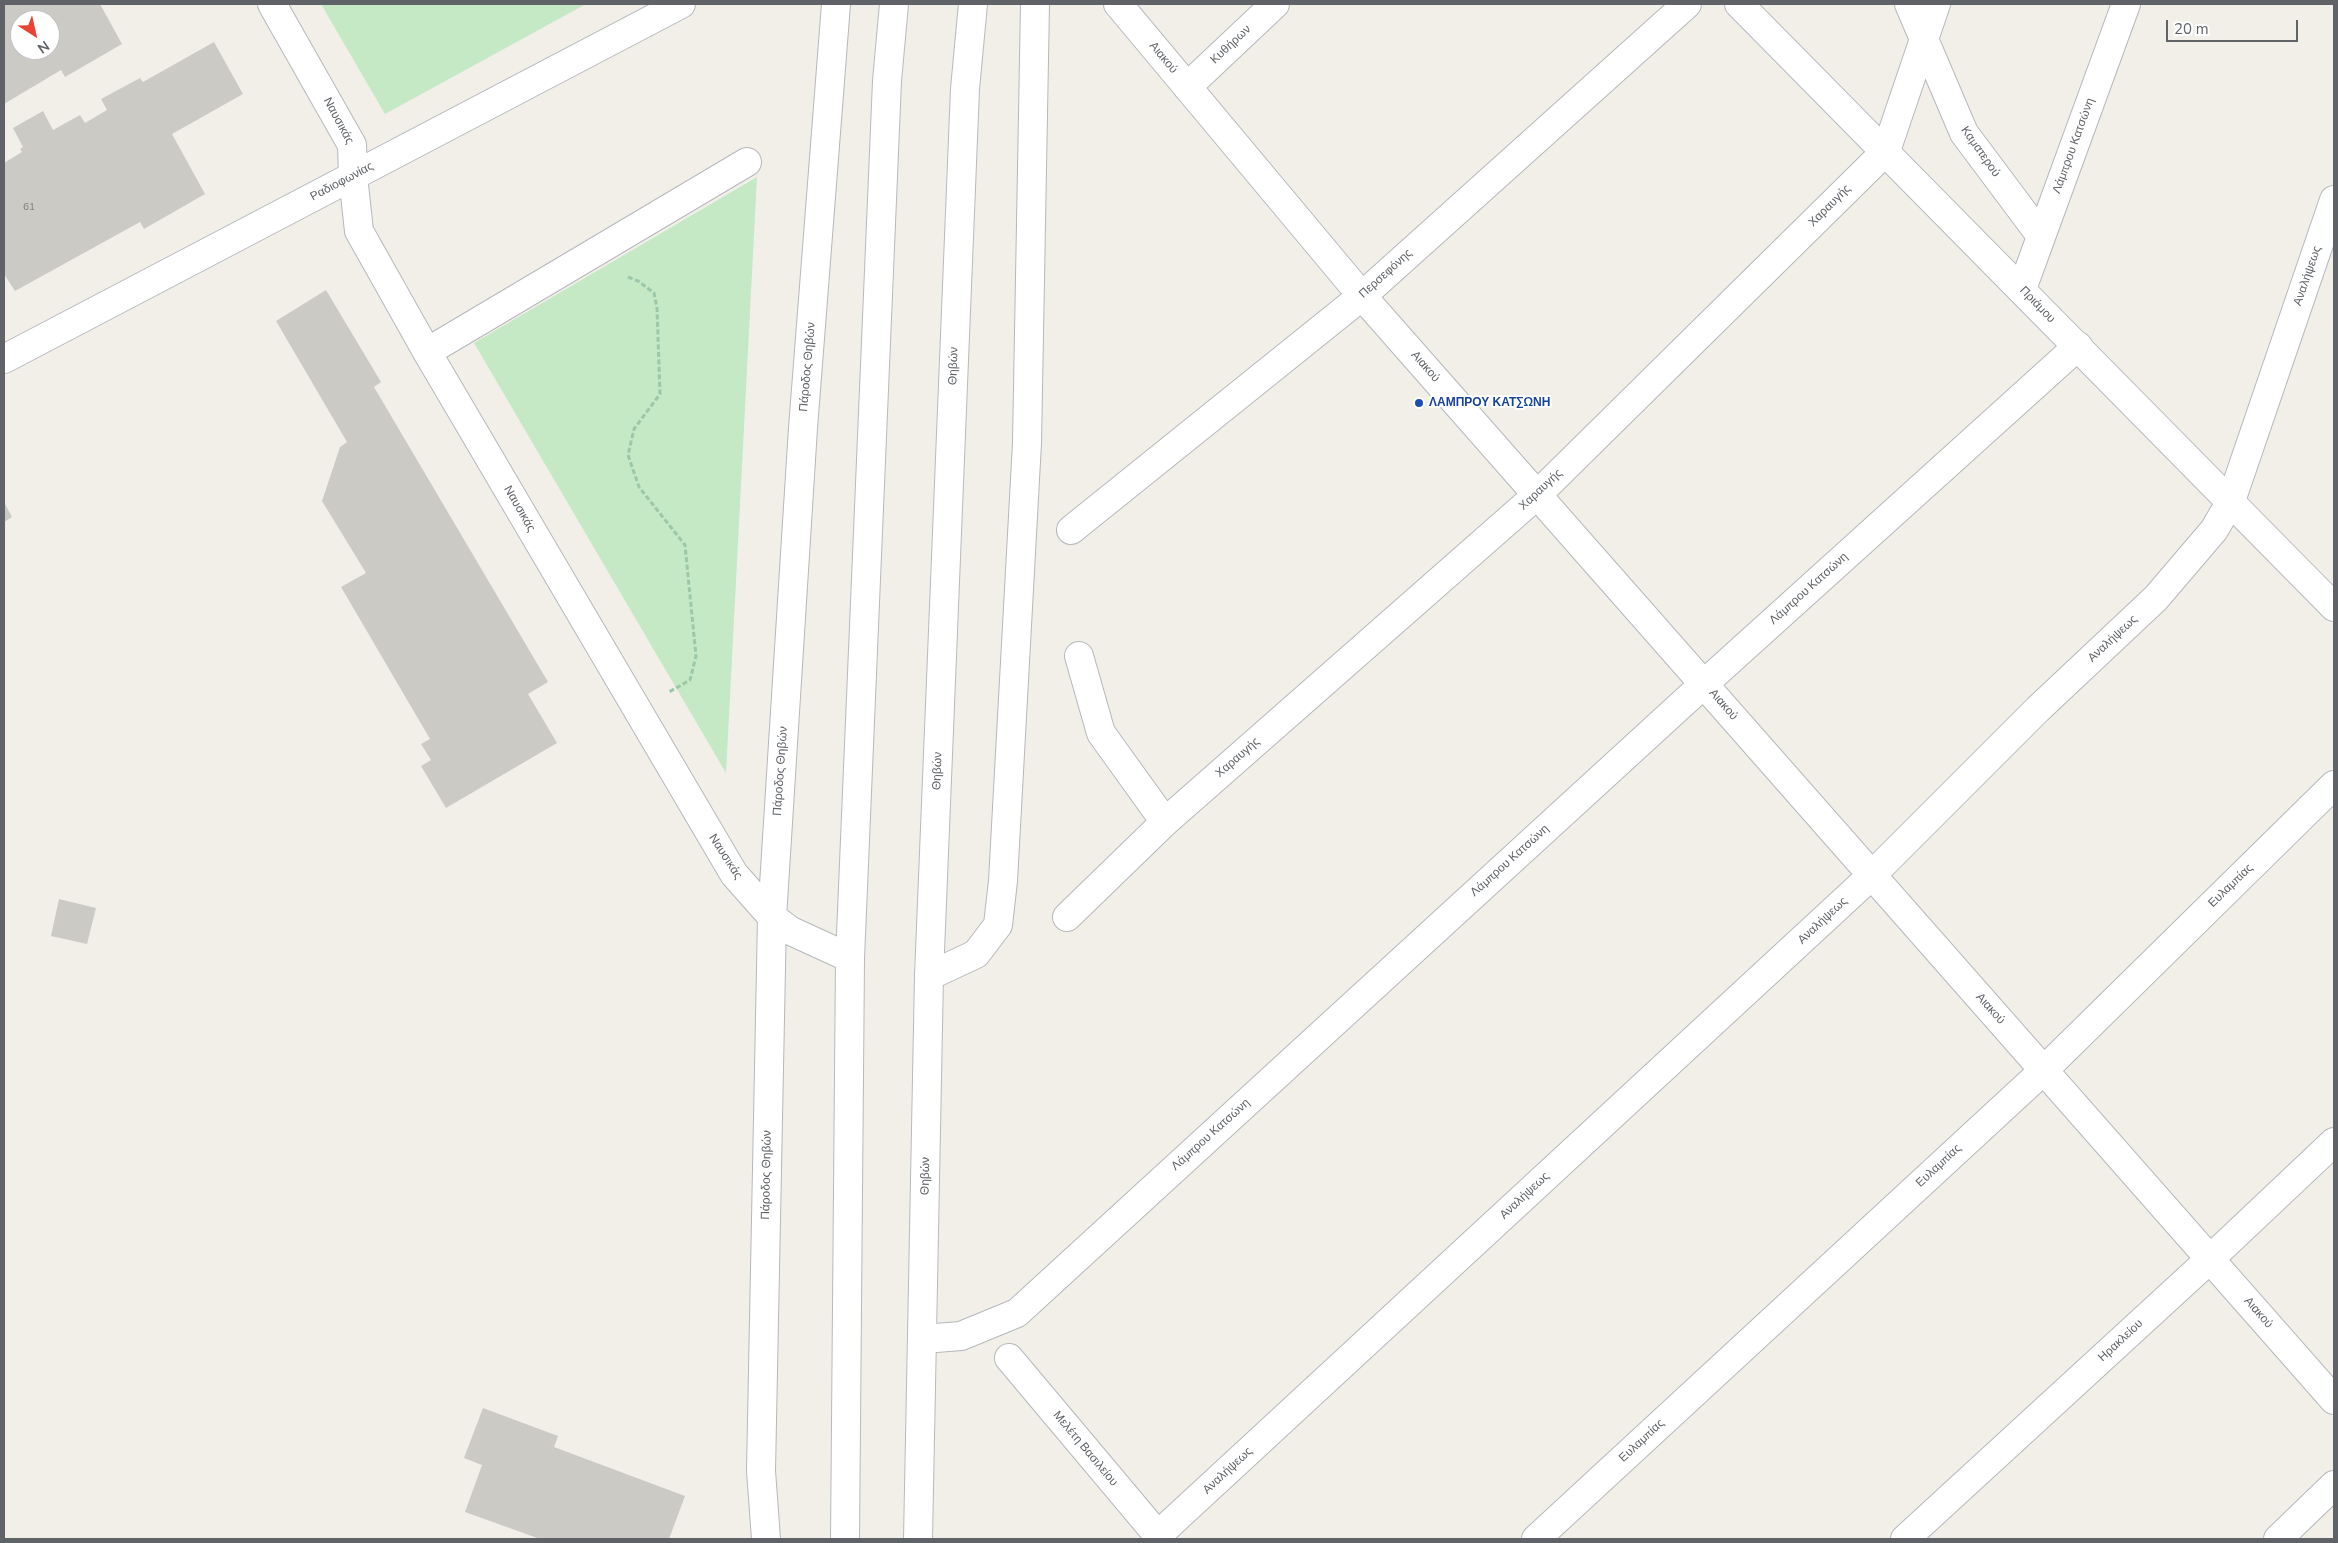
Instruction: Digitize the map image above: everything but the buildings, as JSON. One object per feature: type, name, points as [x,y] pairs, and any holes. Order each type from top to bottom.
[{"type":"street","name":"Ναυσικάς","points":[[272,4],[352,144],[353,176],[359,231],[427,352],[734,874],[772,917],[792,931],[850,958]]},
{"type":"street","name":"Ραδιοφωνίας","points":[[4,359],[680,4]]},
{"type":"street","name":"Πάροδος Θηβών","points":[[766,1539],[761,1471],[772,917],[803,428],[836,4]]},
{"type":"street","points":[[845,1539],[850,958],[887,91],[894,4]]},
{"type":"street","name":"Θηβών","points":[[918,1539],[930,976],[965,89],[973,4]]},
{"type":"street","points":[[930,976],[976,954],[998,925],[1003,881],[1027,443],[1035,4]]},
{"type":"street","name":"Αιακού","points":[[1118,4],[1362,296],[2334,1400]]},
{"type":"street","name":"Κυθήρων","points":[[1187,87],[1275,4]]},
{"type":"street","name":"Περσεφόνης","points":[[1072,530],[1362,296],[1687,4]]},
{"type":"street","name":"Πριάμου","points":[[1739,4],[2334,607]]},
{"type":"street","name":"Καματερού","points":[[1909,4],[1964,133],[2041,236]]},
{"type":"street","name":"Χαραυγής","points":[[1067,917],[1166,822],[1537,495],[1886,151],[1936,4]]},
{"type":"street","name":"Λάμπρου Κατσώνη","points":[[2022,289],[2126,4]]},
{"type":"street","points":[[427,352],[747,162]]},
{"type":"street","name":"Αναλήψεως","points":[[1160,1538],[1871,876],[2038,709],[2156,598],[2214,530],[2231,501],[2334,200]]},
{"type":"street","name":"Λάμπρου Κατσώνη","points":[[923,1339],[961,1336],[1017,1313],[2078,346]]},
{"type":"street","points":[[1079,656],[1101,733],[1166,822]]},
{"type":"street","name":"Ευλαμπίας","points":[[1536,1539],[2044,1070],[2334,785]]},
{"type":"street","name":"Ηρακλείου","points":[[1905,1539],[2210,1259],[2334,1142]]},
{"type":"street","name":"Μελέτη Βασιλείου","points":[[1009,1358],[1160,1538]]},
{"type":"street","points":[[2278,1539],[2334,1485]]},
{"type":"path","points":[[579,261],[638,281],[654,293],[657,308],[660,394],[634,429],[628,455],[640,487],[685,545],[696,656],[690,680],[668,692]]},
{"type":"green space","points":[[321,4],[586,4],[385,114]]},
{"type":"green space","points":[[757,177],[726,773],[474,343]]},
{"type":"place","name":"ΛΑΜΠΡΟΥ ΚΑΤΣΩΝΗ","points":[[1419,403]]}]
